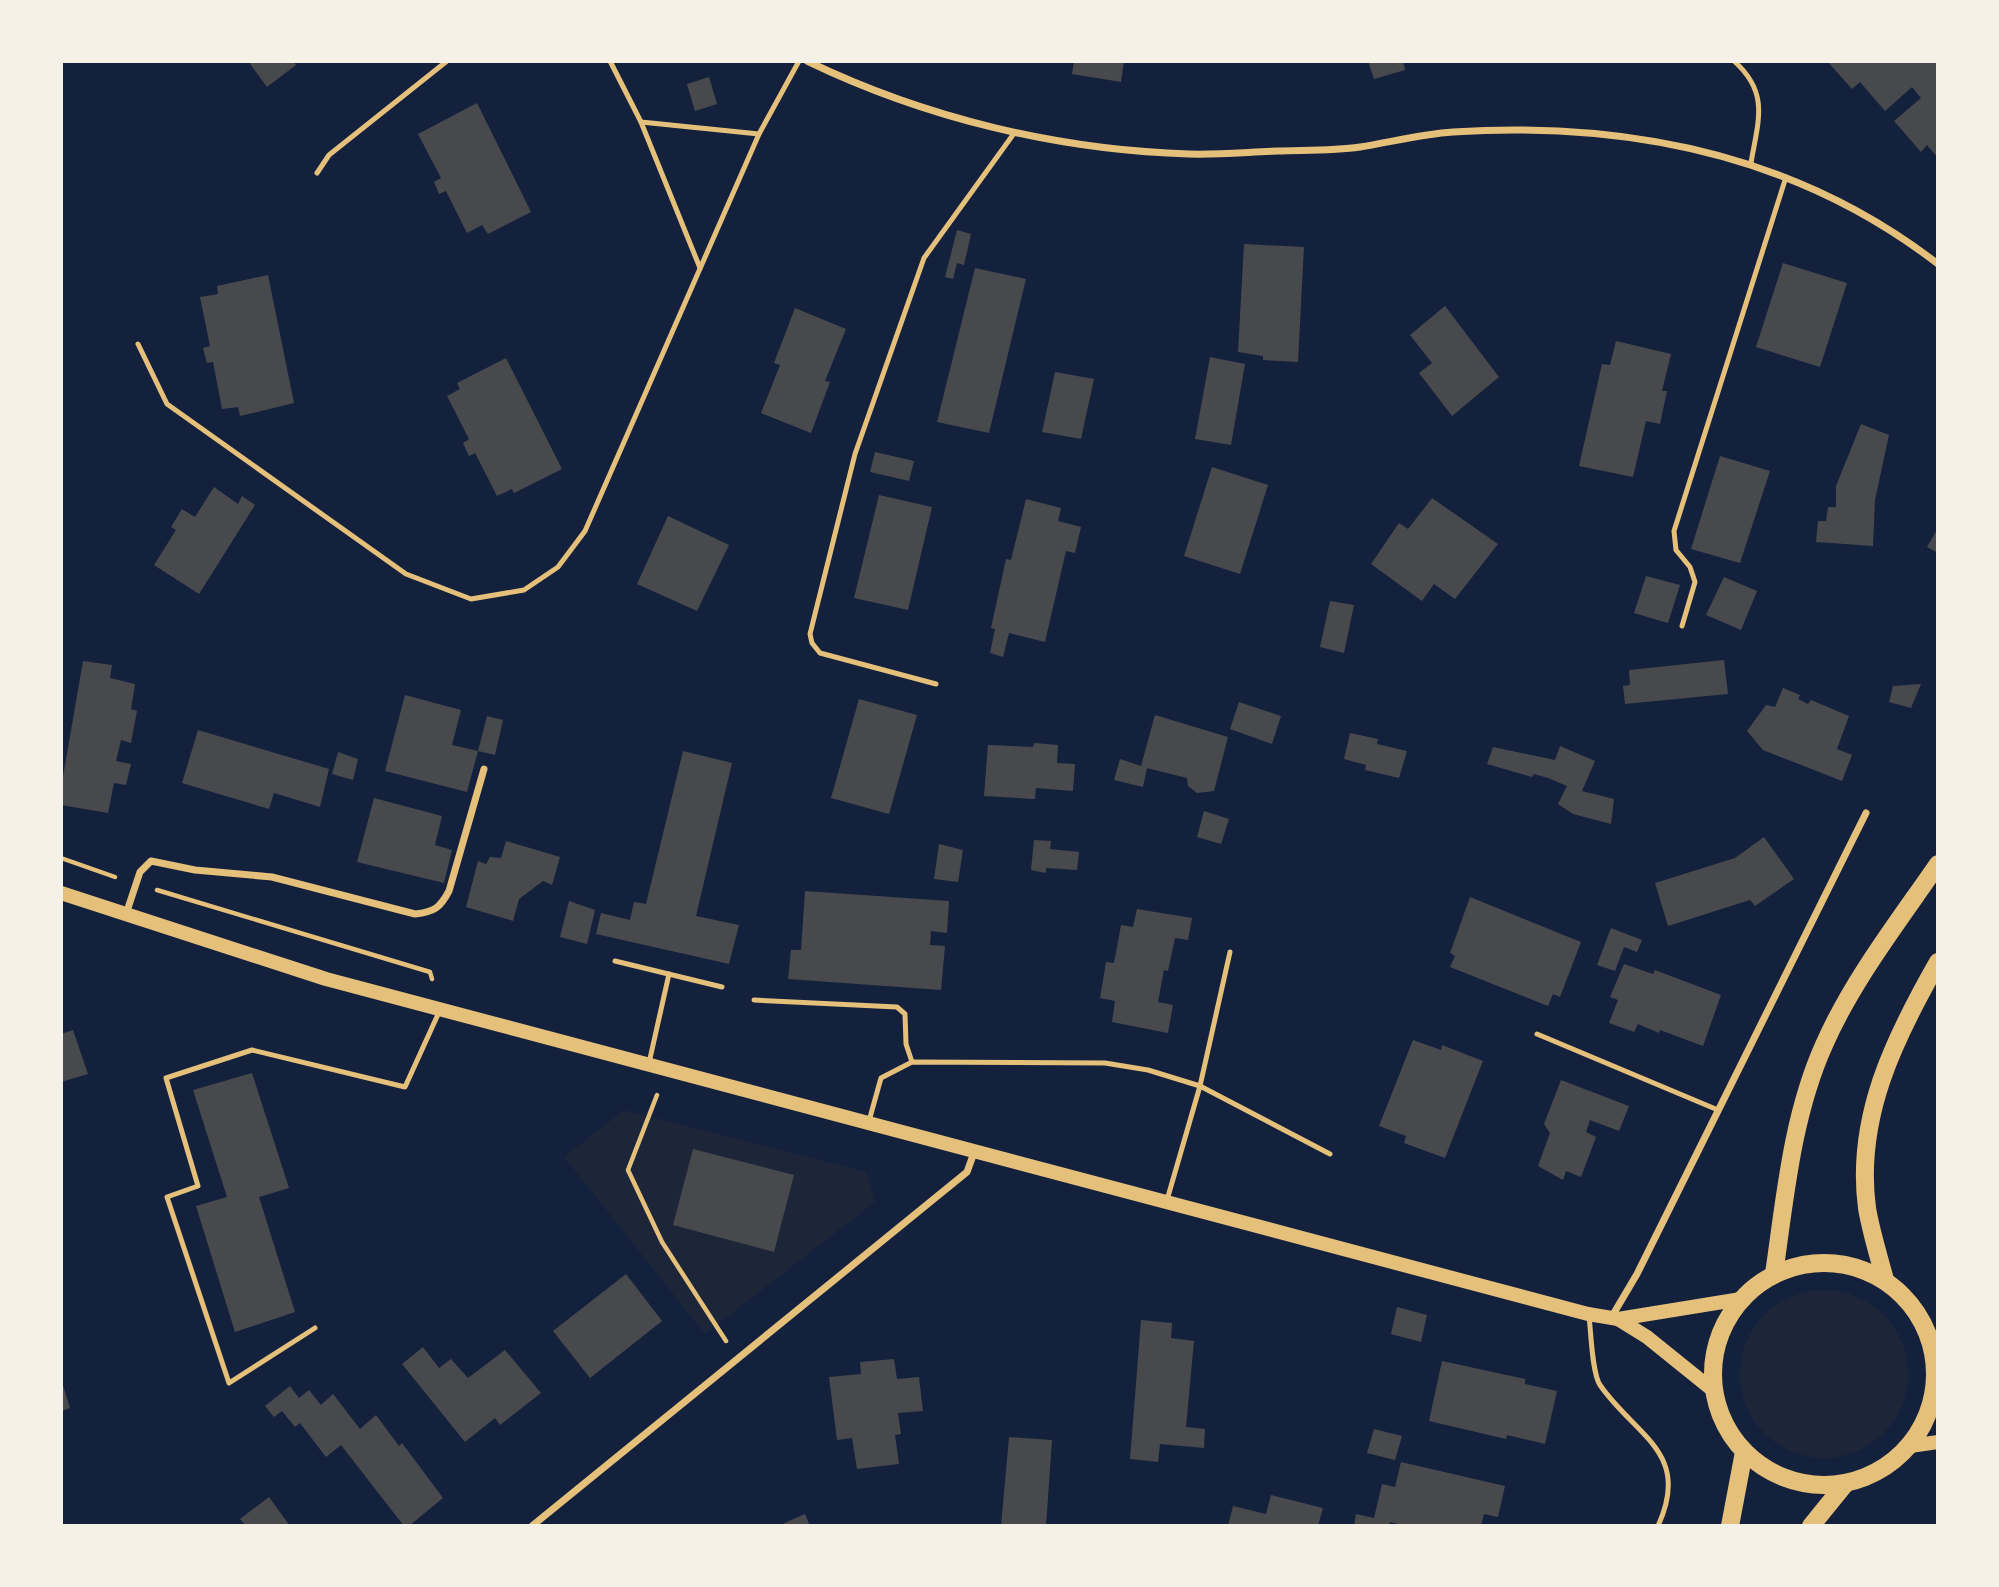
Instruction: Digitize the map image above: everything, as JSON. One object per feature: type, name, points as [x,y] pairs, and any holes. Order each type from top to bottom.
[{"type":"main road","points":[[1774,1274],[1802,1106],[1824,1044],[1866,970],[1938,864]]},
{"type":"main road","points":[[61,893],[326,979],[1588,1314],[1615,1318],[1741,1299]]},
{"type":"main road","points":[[1885,1280],[1867,1209],[1864,1160],[1871,1110],[1886,1065],[1938,962]]},
{"type":"main road","points":[[1830,1262],[1859,1268],[1885,1280],[1913,1306],[1930,1340],[1937,1379],[1932,1403],[1910,1446],[1892,1464],[1845,1484],[1817,1486],[1790,1481],[1765,1469],[1744,1452],[1719,1413],[1714,1391],[1714,1358],[1723,1326],[1741,1299],[1774,1274],[1801,1265],[1830,1262]]},
{"type":"main road","points":[[1615,1318],[1647,1337],[1714,1391]]},
{"type":"main road","points":[[1910,1446],[1938,1442]]},
{"type":"main road","points":[[1730,1526],[1744,1452]]},
{"type":"main road","points":[[1811,1526],[1845,1484]]},
{"type":"street","points":[[807,61],[852,83],[1015,132],[1090,147],[1191,155],[1356,148],[1450,132],[1532,129],[1624,137],[1713,152],[1751,163],[1828,195],[1901,236],[1938,264]]},
{"type":"street","points":[[126,915],[140,872],[150,861],[166,862],[195,870],[272,877],[415,914],[432,913],[441,906],[449,891],[484,769]]},
{"type":"street","points":[[1615,1318],[1866,813]]},
{"type":"street","points":[[532,1526],[967,1172],[975,1150]]},
{"type":"lane","points":[[317,173],[328,155],[447,61]]},
{"type":"lane","points":[[610,61],[641,122],[700,268]]},
{"type":"lane","points":[[138,344],[167,404],[406,575],[471,599],[524,590],[558,566],[585,531],[759,134],[799,61]]},
{"type":"lane","points":[[1734,61],[1751,76],[1760,108],[1751,163]]},
{"type":"lane","points":[[641,122],[759,134]]},
{"type":"lane","points":[[936,684],[820,653],[812,643],[810,634],[855,454],[924,258],[1015,132]]},
{"type":"lane","points":[[1682,626],[1695,582],[1690,567],[1676,550],[1674,531],[1786,177]]},
{"type":"lane","points":[[1166,1201],[1200,1086],[1230,952]]},
{"type":"lane","points":[[615,961],[722,986]]},
{"type":"lane","points":[[649,1063],[668,974]]},
{"type":"lane","points":[[754,1000],[897,1007],[905,1014],[906,1044],[912,1062]]},
{"type":"lane","points":[[315,1328],[229,1383],[167,1197],[198,1186],[166,1078],[252,1050],[405,1087],[440,1010]]},
{"type":"lane","points":[[1537,1034],[1718,1110]]},
{"type":"lane","points":[[869,1121],[881,1078],[912,1062],[1105,1063],[1148,1070],[1200,1086],[1330,1154]]},
{"type":"lane","points":[[1588,1314],[1598,1383],[1664,1456],[1668,1504],[1658,1526]]},
{"type":"path","points":[[61,858],[136,884],[430,972],[440,1010]]},
{"type":"path","points":[[667,1068],[628,1170],[662,1242],[737,1359]]},
{"type":"shaded area","points":[[624,1110],[866,1172],[875,1202],[705,1334],[564,1157]]},
{"type":"shaded area","points":[[1824,1290],[1856,1296],[1884,1314],[1902,1342],[1908,1374],[1902,1406],[1884,1434],[1856,1452],[1824,1458],[1792,1452],[1764,1434],[1746,1406],[1740,1374],[1746,1342],[1764,1314],[1792,1296]]},
{"type":"building","points":[[248,61],[293,61],[296,65],[267,87]]},
{"type":"building","points":[[1074,61],[1124,61],[1121,82],[1072,74]]},
{"type":"building","points":[[1368,61],[1403,61],[1405,70],[1374,79]]},
{"type":"building","points":[[1827,61],[1938,61],[1938,158],[1927,145],[1921,152],[1894,121],[1921,98],[1912,87],[1885,111],[1860,82],[1852,89]]},
{"type":"building","points":[[709,77],[717,104],[695,111],[687,84]]},
{"type":"building","points":[[477,103],[531,212],[488,234],[482,225],[467,233],[446,191],[439,194],[434,182],[441,178],[418,134]]},
{"type":"building","points":[[957,230],[971,234],[964,265],[957,263],[953,279],[945,277]]},
{"type":"building","points":[[1244,244],[1304,247],[1298,362],[1263,360],[1263,356],[1238,352]]},
{"type":"building","points":[[1783,263],[1847,283],[1820,367],[1756,347]]},
{"type":"building","points":[[975,268],[1026,279],[989,433],[937,422]]},
{"type":"building","points":[[268,275],[294,403],[240,416],[238,407],[222,409],[213,362],[207,363],[203,348],[210,346],[200,297],[218,294],[217,286]]},
{"type":"building","points":[[1445,306],[1499,377],[1452,416],[1419,373],[1432,363],[1410,335]]},
{"type":"building","points":[[795,308],[846,329],[825,381],[830,382],[811,433],[761,413],[780,365],[774,363]]},
{"type":"building","points":[[1616,341],[1671,354],[1662,391],[1667,391],[1660,424],[1646,421],[1633,477],[1579,466],[1602,364],[1610,365]]},
{"type":"building","points":[[1210,357],[1245,364],[1231,445],[1195,439]]},
{"type":"building","points":[[506,358],[562,469],[514,493],[512,489],[497,496],[475,453],[469,456],[463,443],[469,439],[447,396],[460,389],[457,383]]},
{"type":"building","points":[[1055,372],[1094,379],[1081,439],[1042,432]]},
{"type":"building","points":[[1861,424],[1889,435],[1875,500],[1873,546],[1816,542],[1818,521],[1826,521],[1828,507],[1836,507],[1836,486]]},
{"type":"building","points":[[875,452],[914,461],[909,481],[870,472]]},
{"type":"building","points":[[1720,456],[1770,471],[1740,563],[1691,549]]},
{"type":"building","points":[[1212,467],[1268,485],[1240,574],[1184,556]]},
{"type":"building","points":[[214,487],[238,504],[242,496],[255,505],[199,594],[154,565],[176,530],[171,527],[182,509],[195,517]]},
{"type":"building","points":[[879,495],[932,507],[908,610],[854,598]]},
{"type":"building","points":[[1432,498],[1498,544],[1455,599],[1434,584],[1422,601],[1371,564],[1399,523],[1408,529]]},
{"type":"building","points":[[1026,499],[1061,508],[1058,521],[1081,527],[1075,553],[1066,551],[1045,642],[1009,633],[1003,657],[990,653],[995,629],[991,628],[1006,559],[1011,560]]},
{"type":"building","points":[[668,516],[729,545],[697,611],[637,584]]},
{"type":"building","points":[[1938,528],[1938,553],[1927,547]]},
{"type":"building","points":[[1646,576],[1680,585],[1668,623],[1634,613]]},
{"type":"building","points":[[1724,577],[1757,591],[1741,630],[1706,615]]},
{"type":"building","points":[[1330,601],[1354,605],[1344,653],[1320,647]]},
{"type":"building","points":[[1724,660],[1728,694],[1625,704],[1623,686],[1630,685],[1629,670]]},
{"type":"building","points":[[83,661],[112,665],[110,678],[135,684],[131,709],[137,711],[131,743],[121,740],[116,761],[131,764],[126,785],[114,783],[108,813],[61,805],[61,788]]},
{"type":"building","points":[[1921,684],[1911,708],[1889,702],[1893,686]]},
{"type":"building","points":[[1783,688],[1800,695],[1798,699],[1808,704],[1811,700],[1849,716],[1837,749],[1852,755],[1842,781],[1763,750],[1747,731],[1766,705],[1775,707]]},
{"type":"building","points":[[405,695],[461,710],[452,745],[478,751],[467,792],[385,771]]},
{"type":"building","points":[[859,699],[917,715],[889,814],[831,798]]},
{"type":"building","points":[[1239,702],[1281,716],[1272,744],[1230,729]]},
{"type":"building","points":[[1155,715],[1228,737],[1214,791],[1197,793],[1188,786],[1187,778],[1147,768],[1143,787],[1114,780],[1120,759],[1141,766]]},
{"type":"building","points":[[487,716],[503,720],[495,755],[478,751]]},
{"type":"building","points":[[198,730],[329,769],[320,807],[274,793],[269,809],[182,783]]},
{"type":"building","points":[[1350,733],[1378,739],[1377,744],[1407,751],[1399,778],[1365,770],[1366,765],[1344,759]]},
{"type":"building","points":[[1034,743],[1058,745],[1057,763],[1075,764],[1073,791],[1036,788],[1035,799],[984,796],[988,745],[1033,747]]},
{"type":"building","points":[[1560,746],[1595,761],[1582,791],[1614,799],[1611,824],[1573,814],[1558,804],[1567,786],[1534,774],[1532,777],[1487,764],[1493,747],[1555,760]]},
{"type":"building","points":[[683,751],[732,763],[696,916],[739,925],[729,964],[596,934],[601,913],[630,920],[634,902],[646,904]]},
{"type":"building","points":[[338,752],[358,759],[353,780],[332,774]]},
{"type":"building","points":[[374,798],[442,816],[435,845],[452,850],[444,883],[357,862]]},
{"type":"building","points":[[1204,811],[1229,819],[1221,844],[1197,837]]},
{"type":"building","points":[[1764,837],[1794,879],[1755,906],[1750,900],[1668,926],[1655,883],[1735,858]]},
{"type":"building","points":[[1034,840],[1051,841],[1050,849],[1079,852],[1077,870],[1046,868],[1046,873],[1031,870]]},
{"type":"building","points":[[506,841],[560,857],[552,885],[543,881],[519,899],[513,921],[466,907],[478,861],[486,864],[490,857],[501,858]]},
{"type":"building","points":[[939,844],[963,850],[958,882],[934,879]]},
{"type":"building","points":[[805,891],[949,901],[947,933],[931,931],[930,945],[945,946],[941,990],[788,979],[791,950],[801,950]]},
{"type":"building","points":[[1470,897],[1581,942],[1560,997],[1553,994],[1548,1006],[1450,967],[1455,956],[1450,953]]},
{"type":"building","points":[[569,901],[595,910],[587,944],[560,937]]},
{"type":"building","points":[[1137,909],[1192,918],[1188,940],[1175,938],[1168,971],[1164,970],[1158,1002],[1173,1005],[1168,1033],[1112,1022],[1115,1001],[1100,998],[1106,962],[1114,963],[1121,925],[1133,927]]},
{"type":"building","points":[[1611,928],[1642,940],[1637,952],[1624,947],[1615,971],[1597,965]]},
{"type":"building","points":[[1624,964],[1653,974],[1655,970],[1721,995],[1703,1046],[1638,1024],[1634,1032],[1609,1023],[1618,1000],[1610,997]]},
{"type":"building","points":[[73,1030],[88,1074],[61,1082],[61,1034]]},
{"type":"building","points":[[1413,1040],[1441,1050],[1442,1045],[1483,1061],[1445,1158],[1404,1143],[1406,1136],[1379,1126]]},
{"type":"building","points":[[252,1073],[289,1188],[259,1197],[295,1312],[235,1332],[196,1206],[227,1197],[193,1090]]},
{"type":"building","points":[[1561,1080],[1629,1106],[1619,1131],[1590,1120],[1586,1132],[1596,1137],[1581,1177],[1566,1171],[1563,1180],[1538,1166],[1550,1133],[1544,1124]]},
{"type":"building","points":[[693,1149],[794,1175],[774,1252],[673,1225]]},
{"type":"building","points":[[626,1274],[662,1321],[590,1378],[553,1331]]},
{"type":"building","points":[[1397,1307],[1427,1315],[1421,1342],[1391,1334]]},
{"type":"building","points":[[1141,1320],[1172,1323],[1171,1338],[1194,1341],[1186,1427],[1205,1429],[1204,1448],[1160,1444],[1158,1462],[1130,1459]]},
{"type":"building","points":[[423,1347],[439,1368],[451,1359],[468,1378],[505,1350],[541,1393],[500,1425],[495,1418],[465,1442],[402,1364]]},
{"type":"building","points":[[894,1359],[897,1379],[919,1377],[923,1411],[898,1413],[901,1434],[895,1435],[899,1464],[857,1469],[852,1438],[837,1440],[829,1377],[861,1374],[860,1362]]},
{"type":"building","points":[[1442,1361],[1525,1379],[1525,1384],[1557,1391],[1545,1444],[1507,1435],[1506,1439],[1429,1421]]},
{"type":"building","points":[[61,1379],[70,1408],[61,1411]]},
{"type":"building","points":[[290,1386],[299,1398],[309,1390],[321,1405],[333,1394],[360,1429],[376,1415],[399,1446],[402,1443],[443,1498],[409,1526],[404,1526],[341,1445],[326,1457],[300,1423],[295,1427],[282,1411],[274,1417],[265,1406]]},
{"type":"building","points":[[1374,1429],[1402,1436],[1395,1460],[1367,1453]]},
{"type":"building","points":[[1009,1437],[1052,1440],[1046,1526],[1001,1526]]},
{"type":"building","points":[[1401,1462],[1505,1486],[1498,1517],[1484,1514],[1481,1526],[1407,1526],[1390,1522],[1389,1526],[1354,1526],[1356,1514],[1374,1518],[1382,1484],[1395,1487]]},
{"type":"building","points":[[1271,1495],[1323,1508],[1318,1526],[1228,1526],[1233,1506],[1266,1514]]},
{"type":"building","points":[[269,1497],[290,1526],[246,1526],[240,1519]]},
{"type":"building","points":[[805,1514],[810,1526],[778,1526]]}]
